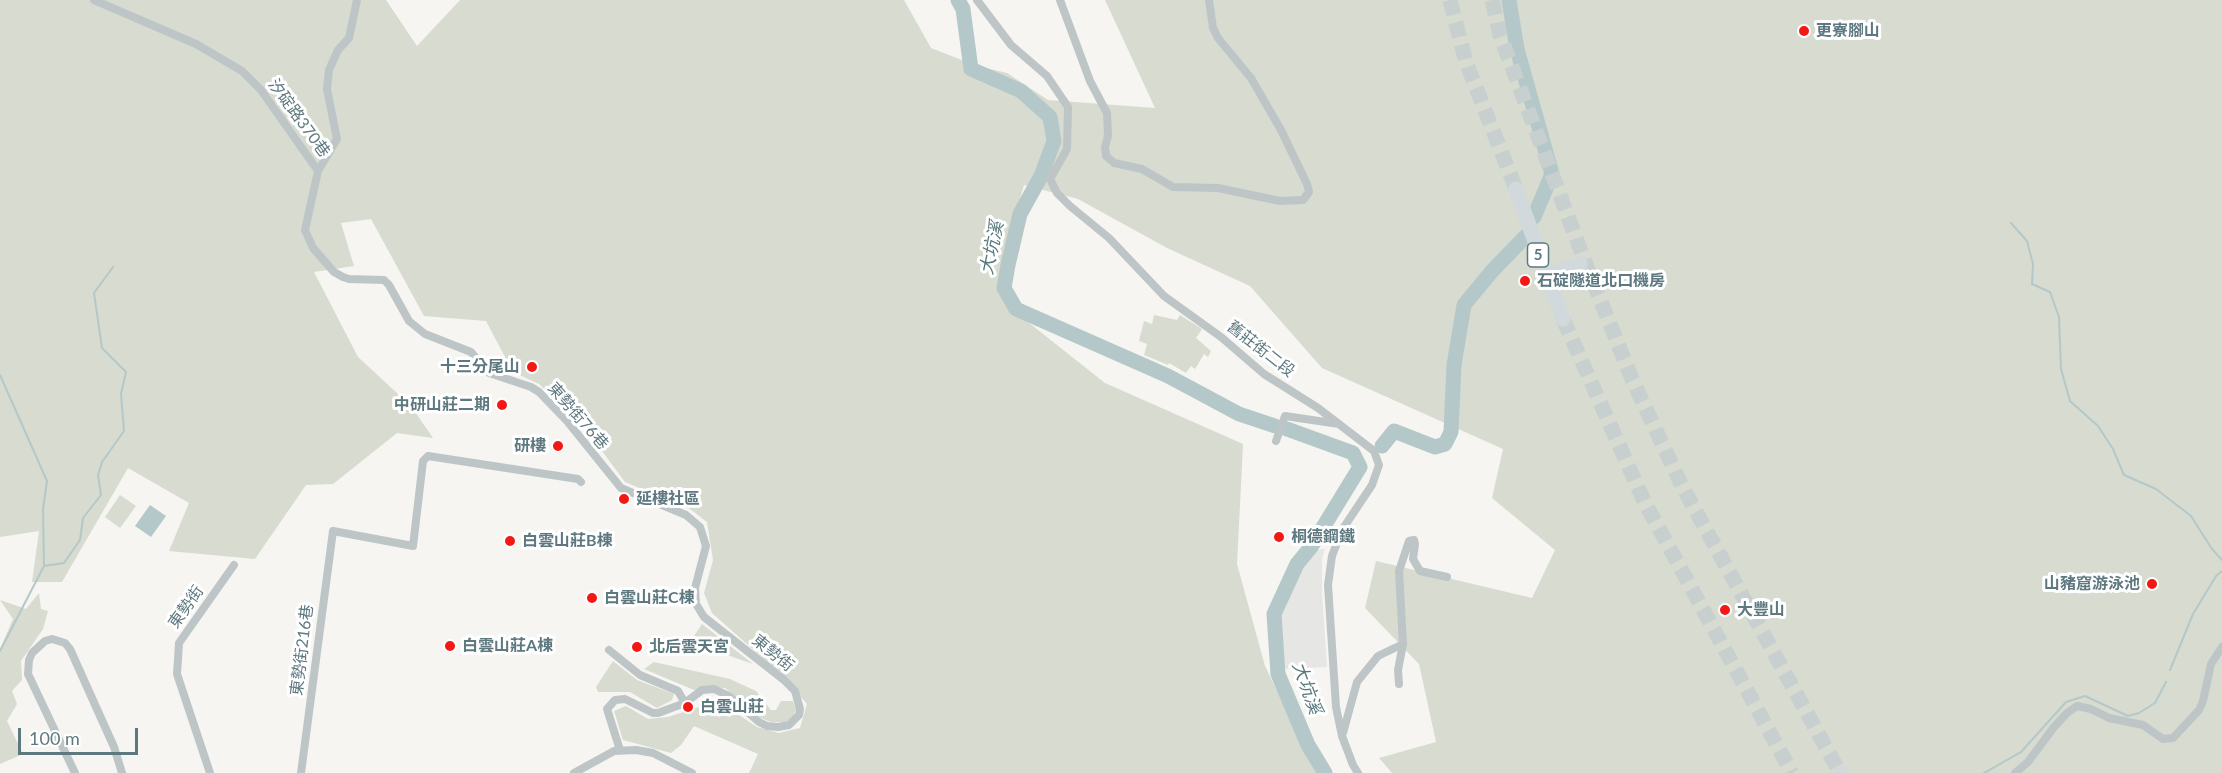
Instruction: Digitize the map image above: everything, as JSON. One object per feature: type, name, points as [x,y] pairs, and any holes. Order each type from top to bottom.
[{"type":"highway","name":"5","points":[[1516,189],[1563,320]]},
{"type":"highway","points":[[1546,276],[1580,264]]},
{"type":"street","name":"汐碇路370巷","points":[[94,0],[195,44],[242,71],[261,90],[318,171],[337,139],[327,89],[329,70],[338,50],[349,38],[357,0]]},
{"type":"street","points":[[1060,0],[1090,81],[1107,112],[1106,156],[1114,164],[1142,169],[1173,187],[1218,188],[1280,201],[1303,200],[1309,192],[1307,184],[1281,129],[1251,78],[1218,38],[1213,28],[1209,0]]},
{"type":"street","name":"舊莊街二段","points":[[978,1],[1011,45],[1047,76],[1068,107],[1067,148],[1050,179],[1058,193],[1070,206],[1109,238],[1164,296],[1221,337],[1264,374],[1318,408],[1374,452],[1379,465],[1372,484],[1342,530],[1332,556],[1328,585],[1336,707],[1342,736],[1353,765],[1359,773]]},
{"type":"street","name":"東勢街76巷","points":[[318,171],[305,230],[312,248],[334,272],[349,279],[384,280],[409,321],[425,334],[471,352],[489,374],[531,387],[539,392],[567,421],[621,488],[687,515],[700,527],[706,546]]},
{"type":"street","points":[[1276,441],[1286,416],[1339,424]]},
{"type":"street","name":"東勢街216巷","points":[[301,773],[333,531],[413,546],[423,461],[428,456],[578,479],[581,482]]},
{"type":"street","points":[[1399,684],[1398,670],[1403,644],[1400,571],[1410,541],[1414,540],[1413,559],[1420,571],[1447,577]]},
{"type":"street","name":"東勢街","points":[[620,750],[607,709],[615,700],[625,699],[653,713],[685,703],[702,690],[714,689],[729,696],[759,722],[767,726],[778,728],[789,725],[799,715],[800,708],[795,692],[784,680],[704,617],[696,604],[695,588],[706,546]]},
{"type":"street","name":"東勢街","points":[[210,773],[177,674],[179,643],[234,565]]},
{"type":"street","points":[[75,773],[28,674],[32,653],[37,647],[52,639],[65,643],[70,649],[114,747],[122,773]]},
{"type":"street","points":[[1342,736],[1357,682],[1378,656],[1403,644]]},
{"type":"street","points":[[2015,773],[2028,762],[2067,713],[2078,706],[2109,717],[2143,725],[2163,739],[2172,738],[2199,710],[2203,702],[2211,664],[2222,647]]},
{"type":"street","points":[[609,650],[640,675],[678,691],[685,703]]},
{"type":"street","points":[[574,773],[602,756],[620,750],[652,753],[692,773]]},
{"type":"shaded area","points":[[0,0],[386,0],[417,46],[460,0],[904,0],[931,48],[977,66],[1007,73],[1048,100],[1155,108],[1105,0],[2222,0],[2222,773],[1392,773],[1379,758],[1436,742],[1419,664],[1365,608],[1376,561],[1532,598],[1555,550],[1492,498],[1503,449],[1322,368],[1250,286],[1167,248],[1078,199],[1024,185],[1002,261],[1014,311],[1105,383],[1243,444],[1237,564],[1265,666],[1295,728],[1327,773],[749,773],[758,754],[694,726],[681,745],[671,753],[623,740],[614,711],[626,706],[648,719],[668,717],[718,701],[757,727],[779,733],[800,728],[807,704],[783,676],[712,613],[704,593],[713,560],[707,522],[690,509],[625,482],[582,424],[539,384],[513,372],[486,321],[424,316],[371,219],[341,223],[354,266],[314,272],[358,357],[411,406],[433,438],[397,433],[333,484],[306,485],[255,559],[169,551],[189,503],[128,468],[62,582],[32,582],[39,531],[0,537]]},
{"type":"shaded area","points":[[1154,315],[1177,320],[1180,315],[1202,329],[1196,338],[1211,351],[1208,357],[1204,354],[1195,369],[1191,366],[1186,373],[1169,363],[1168,365],[1144,355],[1147,344],[1139,341],[1144,321],[1152,324]]},
{"type":"shaded area","points":[[120,495],[136,506],[120,528],[105,517]]},
{"type":"shaded area","points":[[150,505],[166,516],[151,537],[135,526]]},
{"type":"shaded area","points":[[1325,549],[1322,559],[1322,592],[1327,667],[1286,669],[1281,658],[1277,629],[1280,607],[1289,585],[1311,550]]},
{"type":"shaded area","points":[[39,593],[41,609],[48,611],[43,629],[21,661],[22,680],[12,691],[17,704],[7,721],[23,754],[0,764],[0,649],[13,619],[0,600],[26,609]]},
{"type":"shaded area","points":[[702,624],[753,664],[690,642]]},
{"type":"shaded area","points":[[613,661],[637,680],[674,694],[672,700],[657,708],[630,692],[598,692],[596,687]]},
{"type":"shaded area","points":[[654,662],[730,679],[756,691],[771,710],[776,710],[781,701],[793,701],[796,709],[792,719],[785,722],[771,722],[761,718],[725,688],[694,690],[644,669]]},
{"type":"waterway","name":"大坑溪","points":[[958,0],[963,9],[971,69],[1021,91],[1050,117],[1054,141],[1041,176],[1020,214],[1008,265],[1004,288],[1016,309],[1168,376],[1239,414],[1275,426]]},
{"type":"waterway","points":[[1509,0],[1517,49],[1552,174],[1534,217]]},
{"type":"waterway","points":[[2011,223],[2027,241],[2033,264],[2032,284],[2050,292],[2059,317],[2061,369],[2070,401],[2098,426],[2113,449],[2124,475],[2156,489],[2191,516],[2212,549],[2222,560]]},
{"type":"waterway","points":[[1382,446],[1394,431],[1435,447],[1445,444],[1451,432],[1454,365],[1464,305],[1492,271],[1526,236]]},
{"type":"waterway","points":[[0,651],[44,566],[64,563],[80,540],[83,518],[101,495],[98,475],[102,462],[124,431],[121,394],[126,372],[102,348],[94,293],[113,267]]},
{"type":"waterway","points":[[0,375],[47,481],[43,509],[44,565]]},
{"type":"waterway","name":"大坑溪","points":[[1287,429],[1353,453],[1360,467],[1311,547],[1297,564],[1274,614],[1278,674],[1308,745],[1325,773]]},
{"type":"waterway","points":[[2170,670],[2193,614],[2216,576],[2222,571]]},
{"type":"waterway","points":[[1984,773],[2021,752],[2066,702],[2085,696],[2128,716],[2139,713],[2155,703],[2166,682]]},
{"type":"tunnel","points":[[1450,0],[1466,62],[1516,189]]},
{"type":"tunnel","points":[[1492,0],[1500,35],[1585,262],[1632,379],[1682,486],[1840,773]]},
{"type":"tunnel","points":[[1563,319],[1644,501],[1792,773]]},
{"type":"place","name":"更寮腳山","points":[[1804,31]]},
{"type":"place","name":"石碇隧道北口機房","points":[[1525,281]]},
{"type":"place","name":"十三分尾山","points":[[532,367]]},
{"type":"place","name":"中研山莊二期","points":[[502,405]]},
{"type":"place","name":"研樓","points":[[558,446]]},
{"type":"place","name":"延樓社區","points":[[624,499]]},
{"type":"place","name":"桐德鋼鐵","points":[[1279,537]]},
{"type":"place","name":"白雲山莊B棟","points":[[510,541]]},
{"type":"place","name":"山豬窟游泳池","points":[[2152,584]]},
{"type":"place","name":"白雲山莊C棟","points":[[592,598]]},
{"type":"place","name":"大豐山","points":[[1725,610]]},
{"type":"place","name":"白雲山莊A棟","points":[[450,646]]},
{"type":"place","name":"北后雲天宮","points":[[637,647]]},
{"type":"place","name":"白雲山莊","points":[[688,707]]}]
